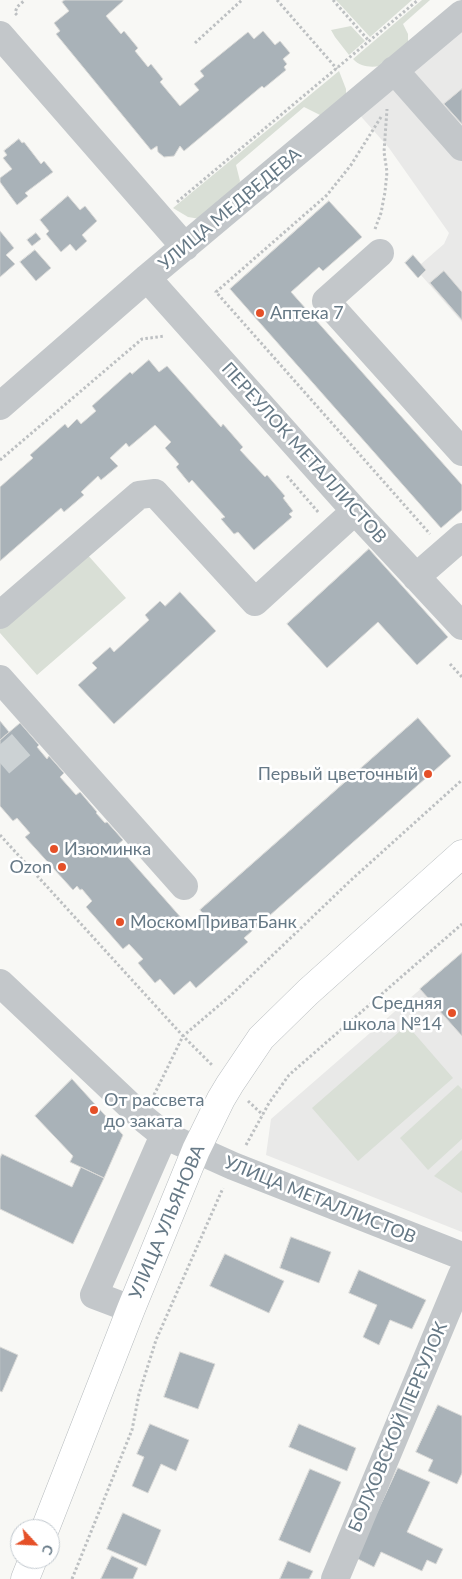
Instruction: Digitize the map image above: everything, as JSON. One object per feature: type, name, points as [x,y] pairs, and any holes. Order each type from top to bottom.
[{"type":"main road","name":"УЛИЦА УЛЬЯНОВА","points":[[48,1519],[130,1309],[196,1150],[221,1099],[240,1068],[261,1038],[308,992],[462,854]]},
{"type":"street","name":"УЛИЦА МЕДВЕДЕВА","points":[[0,406],[147,278],[462,14]]},
{"type":"street","points":[[0,35],[185,246]]},
{"type":"street","points":[[394,70],[462,147]]},
{"type":"street","points":[[377,242],[326,301],[462,452]]},
{"type":"street","name":"ПЕРЕУЛОК МЕТАЛЛИСТОВ","points":[[147,278],[355,511],[462,626]]},
{"type":"street","points":[[0,615],[139,494],[156,493],[255,602],[355,511]]},
{"type":"street","points":[[416,577],[454,544]]},
{"type":"street","points":[[0,678],[36,730],[184,886]]},
{"type":"street","name":"УЛИЦА МЕТАЛЛИСТОВ","points":[[0,983],[143,1118],[164,1135],[233,1166],[462,1256]]},
{"type":"street","points":[[130,1309],[94,1295],[164,1135]]},
{"type":"street","name":"БОЛХОВСКОЙ ПЕРЕУЛОК","points":[[335,1579],[462,1275]]},
{"type":"path","points":[[195,43],[242,0]]},
{"type":"path","points":[[277,0],[336,70]]},
{"type":"path","points":[[333,0],[369,41]]},
{"type":"path","points":[[159,217],[418,0]]},
{"type":"path","points":[[377,242],[387,172],[384,152],[387,107],[351,165],[327,195],[216,292],[454,544]]},
{"type":"path","points":[[0,460],[142,339],[165,336],[171,343]]},
{"type":"path","points":[[282,470],[334,530]]},
{"type":"path","points":[[450,664],[462,678]]},
{"type":"path","points":[[143,1118],[183,1036],[230,996],[350,881],[462,780]]},
{"type":"path","points":[[0,835],[183,1036]]},
{"type":"path","points":[[72,1579],[132,1430],[139,1394],[156,1340],[233,1166],[269,1103],[289,1075],[462,924]]},
{"type":"shaded area","points":[[336,0],[412,0],[370,37]]},
{"type":"shaded area","points":[[422,0],[430,0],[403,24],[408,34],[408,43],[388,65],[365,66],[353,59]]},
{"type":"shaded area","points":[[351,26],[365,41],[349,55],[331,30]]},
{"type":"shaded area","points":[[462,26],[462,322],[421,275],[426,270],[421,264],[444,244],[449,233],[389,148],[357,112]]},
{"type":"shaded area","points":[[339,71],[346,89],[346,97],[322,116],[304,107],[236,165],[240,181],[237,189],[200,219],[188,217],[173,208]]},
{"type":"shaded area","points":[[86,553],[126,598],[37,675],[0,633],[0,628]]},
{"type":"shaded area","points":[[462,953],[462,1232],[266,1155],[271,1119]]},
{"type":"shaded area","points":[[407,1025],[453,1078],[358,1161],[312,1108]]},
{"type":"shaded area","points":[[458,1085],[462,1089],[462,1139],[428,1170],[400,1138]]},
{"type":"shaded area","points":[[462,1150],[462,1193],[434,1176]]},
{"type":"building","points":[[65,0],[123,0],[106,16],[121,34],[124,31],[138,48],[135,51],[148,67],[151,64],[163,79],[160,82],[180,106],[199,90],[194,84],[204,76],[200,71],[248,32],[254,39],[263,31],[275,45],[280,41],[290,53],[283,59],[287,64],[284,67],[286,70],[264,88],[262,86],[184,151],[180,146],[174,156],[164,157],[158,152],[157,146],[151,150],[56,34],[60,31],[54,23],[69,11],[62,2]]},
{"type":"building","points":[[462,89],[462,124],[444,104]]},
{"type":"building","points":[[19,139],[22,143],[24,142],[41,164],[44,161],[53,172],[25,193],[28,196],[17,205],[0,182],[0,178],[12,169],[3,158],[7,155],[4,151]]},
{"type":"building","points":[[68,196],[80,210],[85,206],[97,221],[82,235],[87,241],[76,251],[70,244],[61,252],[46,234],[49,231],[40,220]]},
{"type":"building","points":[[329,201],[362,237],[323,271],[319,267],[291,292],[462,485],[462,510],[441,528],[230,289]]},
{"type":"building","points":[[0,231],[14,248],[6,255],[15,264],[0,277]]},
{"type":"building","points":[[36,233],[41,239],[32,246],[27,240]]},
{"type":"building","points":[[35,250],[51,268],[36,281],[20,262]]},
{"type":"building","points":[[413,255],[426,270],[418,278],[405,263]]},
{"type":"building","points":[[444,271],[462,292],[462,320],[430,283]]},
{"type":"building","points":[[149,360],[159,372],[167,366],[221,427],[223,424],[243,447],[240,450],[265,477],[267,475],[285,496],[283,498],[293,511],[289,514],[292,517],[254,550],[238,532],[234,534],[221,519],[225,517],[192,480],[189,483],[176,467],[179,464],[165,448],[171,442],[155,425],[129,447],[126,443],[110,458],[118,466],[101,480],[98,476],[81,492],[84,495],[64,512],[61,508],[0,561],[0,487],[33,458],[30,455],[65,424],[68,428],[77,419],[81,424],[96,411],[92,406],[130,372],[132,374]]},
{"type":"building","points":[[369,549],[448,637],[417,665],[378,622],[327,668],[287,624]]},
{"type":"building","points":[[180,592],[216,631],[114,724],[78,685],[97,668],[92,663],[110,647],[114,652],[149,620],[145,615],[160,601],[165,606]]},
{"type":"building","points":[[418,718],[451,756],[244,938],[248,942],[196,988],[190,981],[174,995],[160,979],[155,983],[138,963],[143,959],[129,944],[123,949],[86,907],[92,901],[82,889],[80,890],[77,886],[73,890],[25,837],[30,833],[17,818],[13,821],[0,806],[0,740],[20,723],[39,745],[37,747],[47,759],[49,756],[64,773],[60,777],[76,795],[80,792],[96,813],[123,840],[117,845],[191,929],[205,916],[200,910]]},
{"type":"building","points":[[0,721],[9,732],[0,740]]},
{"type":"building","name":"Средняя школа №14","points":[[462,953],[462,1036],[420,989]]},
{"type":"building","points":[[72,1079],[123,1135],[104,1178],[70,1162],[73,1156],[35,1116]]},
{"type":"building","points":[[2,1154],[72,1187],[81,1167],[104,1178],[73,1244],[0,1209],[0,1159]]},
{"type":"building","points":[[291,1237],[331,1252],[319,1283],[280,1268]]},
{"type":"building","points":[[225,1254],[284,1281],[269,1313],[210,1286]]},
{"type":"building","points":[[359,1270],[426,1300],[412,1329],[390,1320],[379,1345],[363,1337],[377,1305],[349,1293]]},
{"type":"building","points":[[0,1347],[18,1355],[2,1392],[0,1391]]},
{"type":"building","points":[[180,1352],[215,1364],[198,1409],[164,1397]]},
{"type":"building","points":[[438,1405],[462,1416],[462,1473],[457,1484],[428,1471],[433,1460],[416,1452]]},
{"type":"building","points":[[150,1424],[189,1440],[176,1471],[161,1464],[148,1493],[132,1486],[144,1457],[137,1454]]},
{"type":"building","points":[[299,1424],[356,1448],[347,1471],[289,1447]]},
{"type":"building","points":[[398,1468],[430,1482],[407,1532],[443,1549],[436,1564],[427,1560],[422,1571],[381,1552],[374,1567],[356,1558]]},
{"type":"building","points":[[310,1469],[341,1482],[310,1553],[279,1540]]},
{"type":"building","points":[[123,1513],[161,1530],[146,1566],[107,1549]]},
{"type":"building","points":[[112,1556],[138,1568],[133,1579],[101,1579]]},
{"type":"building","points":[[288,1561],[313,1571],[309,1579],[280,1579]]},
{"type":"tunnel","points":[[0,763],[31,736]]},
{"type":"place","name":"Аптека 7","points":[[260,313]]},
{"type":"place","name":"Первый цветочный","points":[[428,774]]},
{"type":"place","name":"Изюминка","points":[[54,849]]},
{"type":"place","name":"Ozon","points":[[62,867]]},
{"type":"place","name":"МоскомПриватБанк","points":[[120,922]]},
{"type":"place","name":"Средняя школа №14","points":[[452,1013]]},
{"type":"place","name":"От рассвета до заката","points":[[94,1110]]}]
